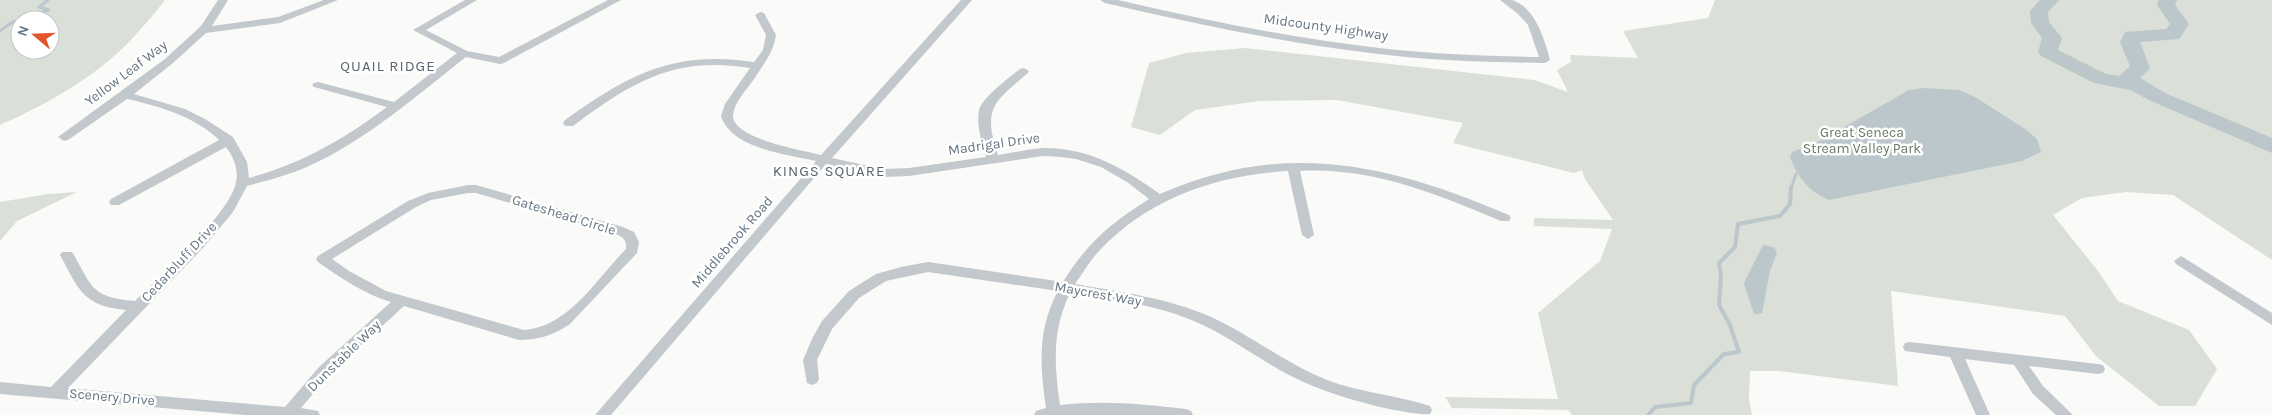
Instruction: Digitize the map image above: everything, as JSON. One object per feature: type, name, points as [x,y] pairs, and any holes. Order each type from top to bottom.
[{"type":"street","name":"Yellow Leaf Way","points":[[64,137],[125,95],[175,56],[202,30],[223,0]]},
{"type":"street","points":[[202,30],[280,20],[333,0]]},
{"type":"street","points":[[472,0],[418,30],[464,53],[500,61],[616,0]]},
{"type":"street","name":"Middlebrook Road","points":[[602,415],[824,159],[967,0]]},
{"type":"street","name":"Midcounty Highway","points":[[1105,0],[1203,24],[1370,50],[1478,58],[1545,60],[1538,31],[1525,13],[1505,0]]},
{"type":"street","points":[[569,123],[600,100],[638,78],[666,67],[717,61],[758,66],[768,50],[771,35],[760,15]]},
{"type":"street","points":[[125,95],[151,100],[182,112],[229,140],[238,154],[243,169],[243,183],[286,171],[312,161],[367,128],[464,53]]},
{"type":"street","name":"Madrigal Drive","points":[[758,66],[730,104],[727,116],[730,124],[741,135],[759,143],[883,173],[908,172],[1043,152],[1058,152],[1093,159],[1124,173],[1158,199]]},
{"type":"street","points":[[993,159],[986,138],[985,110],[999,92],[1024,71]]},
{"type":"street","points":[[318,85],[395,106]]},
{"type":"street","points":[[115,202],[229,140]]},
{"type":"street","points":[[1293,166],[1308,235]]},
{"type":"street","points":[[1186,415],[1137,408],[1081,406],[1048,413],[1048,343],[1057,304],[1080,263],[1103,237],[1130,215],[1186,186],[1223,175],[1293,166],[1345,168],[1398,177],[1442,190],[1505,218]]},
{"type":"street","name":"Cedarbluff Drive","points":[[55,392],[205,238],[231,204],[243,183]]},
{"type":"street","name":"Gateshead Circle","points":[[476,189],[618,230],[628,235],[633,242],[632,250],[569,316],[556,326],[534,335],[519,335],[400,302],[362,284],[323,259],[428,197],[476,189]]},
{"type":"street","name":"Cedarbluff Drive","points":[[67,254],[91,296],[108,303],[138,306]]},
{"type":"street","points":[[2181,261],[2272,320]]},
{"type":"street","name":"Maycrest Way","points":[[812,379],[810,361],[819,337],[842,307],[862,288],[877,279],[910,269],[928,267],[1142,301],[1179,310],[1220,327],[1292,370],[1321,384],[1357,397],[1425,410]]},
{"type":"street","name":"Dunstable Way","points":[[288,414],[324,371],[400,302]]},
{"type":"street","points":[[1910,347],[2098,369]]},
{"type":"street","points":[[1955,352],[1983,415]]},
{"type":"street","points":[[2018,359],[2030,383],[2039,394],[2066,415]]},
{"type":"street","name":"Scenery Drive","points":[[0,388],[313,415]]},
{"type":"green space","points":[[0,0],[165,0],[130,41],[101,67],[69,89],[0,125]]},
{"type":"green space","name":"Great Seneca Stream Valley Park","points":[[1715,0],[2272,0],[2272,260],[2173,195],[2126,192],[2082,198],[2053,215],[2098,271],[2118,301],[2189,330],[2217,369],[2195,406],[2159,406],[2096,356],[2065,316],[1891,291],[1898,386],[1779,371],[1750,371],[1749,399],[1752,415],[1572,415],[1568,410],[1452,408],[1445,397],[1558,399],[1538,313],[1600,261],[1612,229],[1534,226],[1534,218],[1613,220],[1585,179],[1582,170],[1574,173],[1453,143],[1463,123],[1337,100],[1259,101],[1195,110],[1160,135],[1131,127],[1149,63],[1186,53],[1245,48],[1534,80],[1568,92],[1557,70],[1571,62],[1570,55],[1638,58],[1623,31],[1708,18]]},
{"type":"green space","points":[[77,192],[17,221],[0,241],[0,202],[48,194]]},
{"type":"shaded area","points":[[1924,88],[1959,90],[1975,97],[2025,129],[2037,139],[2041,152],[2022,161],[1829,200],[1815,192],[1800,177],[1790,157],[1792,152],[1816,143],[1909,90]]},
{"type":"shaded area","points":[[1763,245],[1774,247],[1777,253],[1770,271],[1762,313],[1754,314],[1744,283]]},
{"type":"waterway","points":[[0,31],[11,23],[49,10],[39,7],[48,0]]},
{"type":"waterway","points":[[2050,0],[2039,11],[2040,23],[2052,38],[2048,52],[2101,79],[2136,85]]},
{"type":"waterway","points":[[2136,85],[2128,77],[2140,68],[2130,42],[2132,36],[2172,35],[2180,24],[2166,5],[2168,0]]},
{"type":"waterway","points":[[2136,85],[2158,97],[2272,146]]},
{"type":"waterway","points":[[1791,189],[1796,174]]},
{"type":"waterway","points":[[1648,415],[1655,407],[1691,403],[1694,385],[1724,354],[1739,352],[1730,325],[1719,305],[1721,276],[1719,263],[1735,247],[1738,224],[1780,216],[1790,204],[1791,187]]},
{"type":"district","name":"QUAIL RIDGE","points":[[388,66]]},
{"type":"district","name":"KINGS SQUARE","points":[[829,171]]}]
